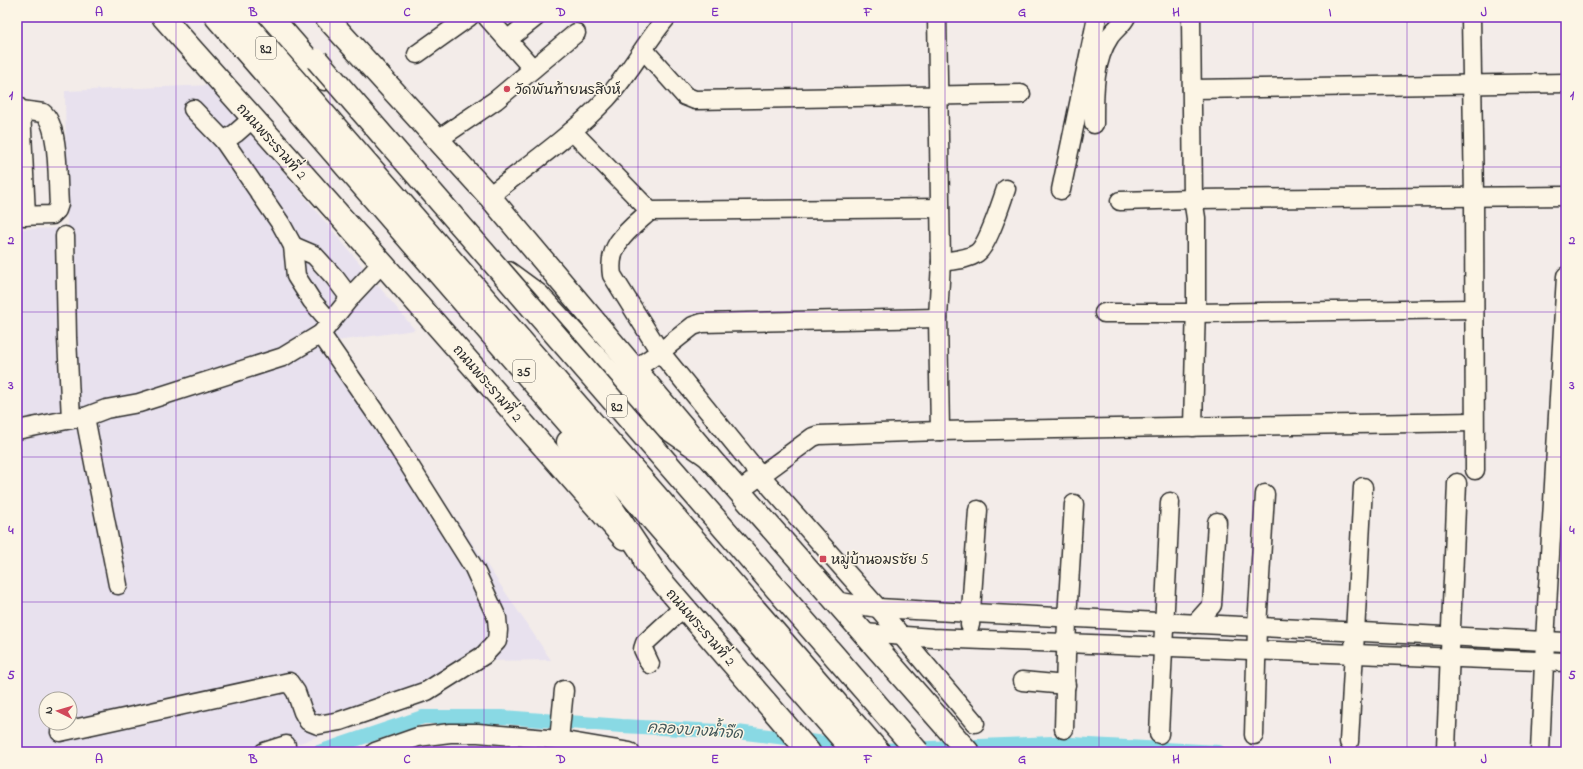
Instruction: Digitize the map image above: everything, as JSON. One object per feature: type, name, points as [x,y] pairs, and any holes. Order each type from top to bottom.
[{"type":"main road","name":"ถนนพระรามที่ 2","points":[[163,17],[658,577],[809,752]]},
{"type":"main road","points":[[216,17],[293,79]]},
{"type":"main road","name":"35","points":[[216,17],[854,752]]},
{"type":"main road","name":"82","points":[[240,17],[879,752]]},
{"type":"main road","points":[[271,17],[913,752]]},
{"type":"main road","name":"82","points":[[279,17],[918,752]]},
{"type":"main road","points":[[288,17],[317,60]]},
{"type":"main road","points":[[326,17],[489,196],[738,492],[968,752]]},
{"type":"main road","points":[[491,270],[504,272],[511,275],[538,295],[642,407],[666,427],[708,456]]},
{"type":"main road","points":[[467,307],[583,463],[658,577]]},
{"type":"street","points":[[417,54],[468,17]]},
{"type":"street","points":[[487,17],[532,69]]},
{"type":"street","points":[[507,40],[536,17]]},
{"type":"street","points":[[489,196],[572,131],[607,98],[632,67],[653,34],[667,17]]},
{"type":"street","points":[[937,17],[941,262],[938,318],[940,431]]},
{"type":"street","points":[[1061,190],[1097,17]]},
{"type":"street","points":[[1094,124],[1094,90],[1100,59],[1110,36],[1126,17]]},
{"type":"street","points":[[1192,17],[1194,199],[1196,218],[1193,427]]},
{"type":"street","points":[[1471,17],[1474,196],[1473,309],[1475,470]]},
{"type":"street","points":[[437,140],[496,100],[576,33]]},
{"type":"street","points":[[644,50],[685,96],[695,100],[1022,94]]},
{"type":"street","points":[[1192,89],[1566,83]]},
{"type":"street","points":[[18,109],[43,113],[51,122],[55,140],[58,204],[57,210],[52,215],[21,216],[18,109]]},
{"type":"street","points":[[60,732],[289,682],[296,692],[308,721],[318,725],[340,721],[427,691],[484,655],[496,641],[498,630],[497,618],[474,568],[384,425],[296,276],[294,246],[267,202],[224,141],[193,109]]},
{"type":"street","points":[[224,141],[236,134],[252,118]]},
{"type":"street","points":[[572,131],[650,211]]},
{"type":"street","points":[[941,262],[964,258],[979,252],[994,225],[1006,189]]},
{"type":"street","points":[[1120,201],[1566,196]]},
{"type":"street","points":[[940,208],[650,211],[620,239],[610,263],[612,275],[660,352],[761,476],[878,608],[975,722]]},
{"type":"street","points":[[65,236],[67,338],[78,418],[118,585]]},
{"type":"street","points":[[294,246],[314,255],[335,278],[350,298]]},
{"type":"street","points":[[17,430],[78,418],[106,409],[138,403],[283,357],[326,328],[350,298],[382,263]]},
{"type":"street","points":[[1540,752],[1566,276]]},
{"type":"street","points":[[1104,312],[1195,313],[1473,309]]},
{"type":"street","points":[[635,369],[660,352],[693,326],[702,323],[938,318]]},
{"type":"street","points":[[738,492],[812,437],[819,435],[940,431],[1474,422]]},
{"type":"street","points":[[1446,748],[1457,483]]},
{"type":"street","points":[[1349,742],[1363,487]]},
{"type":"street","points":[[1254,735],[1257,627],[1265,494]]},
{"type":"street","points":[[1159,734],[1170,502]]},
{"type":"street","points":[[1064,730],[1067,618],[1074,504]]},
{"type":"street","points":[[970,640],[970,613],[978,510]]},
{"type":"street","points":[[1195,624],[1212,605],[1217,522]]},
{"type":"street","points":[[834,601],[878,608],[1566,642]]},
{"type":"street","points":[[650,664],[643,649],[645,643],[684,607]]},
{"type":"street","points":[[933,611],[933,638]]},
{"type":"street","points":[[863,633],[970,640],[1566,662]]},
{"type":"street","points":[[1022,681],[1066,685]]},
{"type":"street","points":[[560,735],[563,699]]},
{"type":"street","points":[[375,752],[419,744],[450,733],[560,735],[587,749],[622,751]]},
{"type":"street","points":[[264,752],[286,745]]},
{"type":"shaded area","points":[[212,85],[415,330],[336,341],[551,660],[482,661],[432,695],[275,752],[17,752],[17,229],[67,228],[65,91]]},
{"type":"waterway","name":"คลองบางน้ำจืด","points":[[319,752],[423,717],[502,717],[622,726],[737,732],[850,746]]},
{"type":"waterway","name":"คลองบางน้ำจืด","points":[[870,748],[880,750],[1053,743],[1219,752]]},
{"type":"place","name":"วัดพันท้ายนรสิงห์","points":[[507,89]]},
{"type":"place","name":"หมู่บ้านอมรชัย 5","points":[[823,559]]}]
